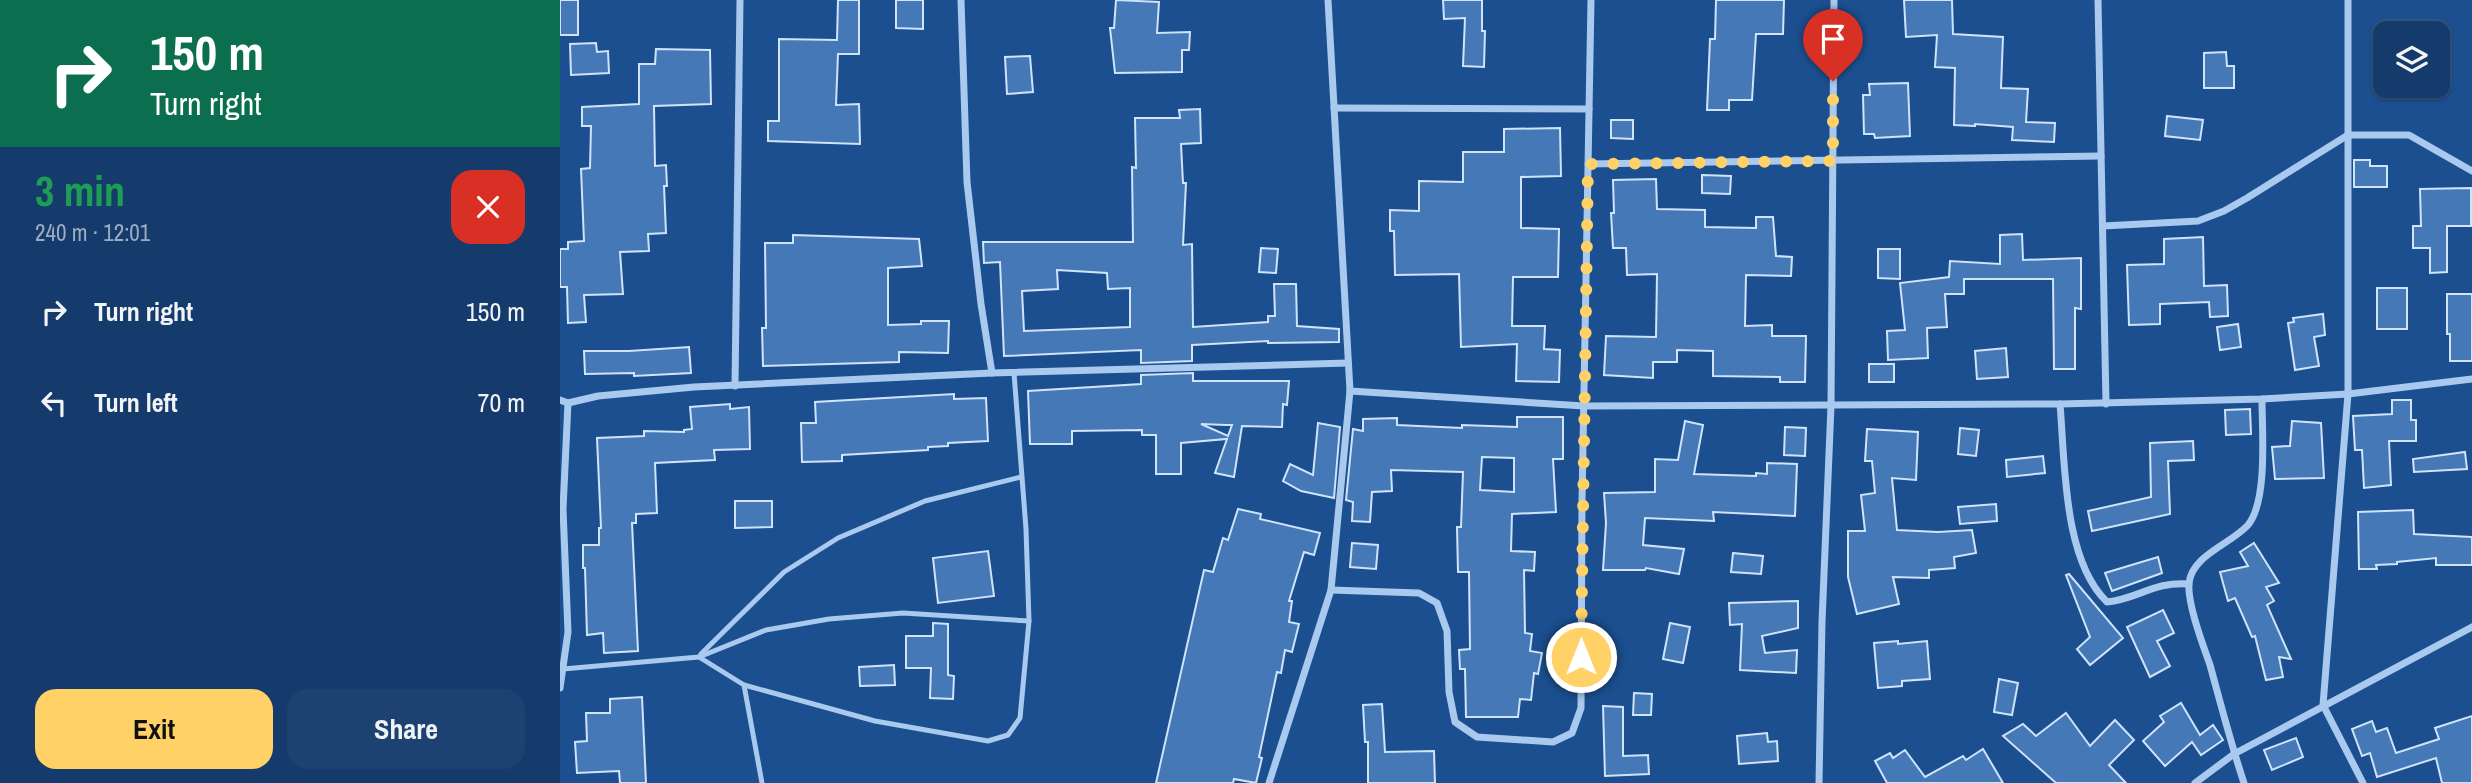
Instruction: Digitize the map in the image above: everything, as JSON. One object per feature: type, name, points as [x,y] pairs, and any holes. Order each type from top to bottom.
[{"type":"street","points":[[735,386],[740,0]]},
{"type":"street","points":[[961,0],[967,182],[992,373]]},
{"type":"street","points":[[1269,783],[1331,590],[1350,391],[1328,0]]},
{"type":"street","points":[[1331,590],[1419,593],[1437,603],[1447,631],[1449,692],[1455,722],[1477,737],[1553,742],[1572,733],[1581,708],[1591,0]]},
{"type":"street","points":[[1819,783],[1822,622],[1831,406],[1834,0]]},
{"type":"street","points":[[2098,0],[2106,404]]},
{"type":"street","points":[[2348,0],[2348,394],[2323,705],[2363,783]]},
{"type":"street","points":[[1334,108],[1589,109]]},
{"type":"street","points":[[2102,226],[2198,221],[2236,204],[2348,135],[2409,135],[2472,171]]},
{"type":"street","points":[[1588,164],[2101,156]]},
{"type":"street","points":[[560,688],[568,632],[561,509],[564,402],[598,396],[735,386],[992,373],[1348,363]]},
{"type":"street","points":[[1350,391],[1584,406],[2106,404],[2348,394],[2472,379]]},
{"type":"street","points":[[2244,783],[2195,616],[2189,584],[2194,567],[2248,524],[2255,511],[2262,465],[2262,399]]},
{"type":"street","points":[[2060,404],[2067,487],[2076,541],[2089,580],[2097,593],[2107,602],[2119,601],[2158,585],[2172,582],[2189,584]]},
{"type":"street","points":[[2195,783],[2234,754],[2472,626]]},
{"type":"lane","points":[[699,657],[744,685],[876,721],[988,741],[1008,735],[1020,718],[1029,621],[1026,528],[1014,373]]},
{"type":"lane","points":[[699,657],[784,572],[838,538],[925,501],[1021,477]]},
{"type":"lane","points":[[563,669],[699,657],[766,631],[829,619],[904,613],[1029,621]]},
{"type":"lane","points":[[744,685],[762,783]]},
{"type":"building","points":[[560,0],[578,0],[578,35],[560,35]]},
{"type":"building","points":[[838,0],[859,0],[859,54],[838,54],[836,105],[859,104],[860,144],[768,141],[768,121],[779,121],[779,39],[837,40]]},
{"type":"building","points":[[896,0],[923,0],[923,29],[896,28]]},
{"type":"building","points":[[1116,0],[1159,2],[1157,33],[1190,32],[1189,50],[1182,50],[1182,72],[1115,73],[1110,28],[1114,28]]},
{"type":"building","points":[[1443,0],[1482,0],[1484,67],[1463,66],[1465,18],[1444,19]]},
{"type":"building","points":[[1716,0],[1784,0],[1783,34],[1756,34],[1752,100],[1729,100],[1729,110],[1707,110],[1710,39],[1715,39]]},
{"type":"building","points":[[1904,0],[1952,0],[1953,34],[2003,37],[2001,88],[2028,89],[2026,122],[2055,123],[2054,142],[2012,140],[2013,127],[1954,125],[1955,68],[1935,67],[1937,35],[1906,37]]},
{"type":"building","points":[[596,43],[597,52],[608,51],[609,73],[571,75],[570,44]]},
{"type":"building","points":[[656,49],[710,50],[711,104],[654,106],[655,166],[666,165],[666,233],[648,234],[649,251],[620,252],[623,294],[584,295],[586,322],[568,323],[567,287],[560,287],[560,249],[568,249],[568,242],[584,241],[581,169],[590,168],[591,126],[582,126],[582,107],[639,104],[639,64],[655,64]]},
{"type":"building","points":[[2226,52],[2227,66],[2234,66],[2234,88],[2204,88],[2204,53]]},
{"type":"building","points":[[1030,56],[1033,92],[1007,94],[1005,57]]},
{"type":"building","points":[[1908,83],[1910,136],[1875,138],[1874,134],[1864,134],[1863,95],[1870,95],[1869,84]]},
{"type":"building","points":[[1200,109],[1201,143],[1181,144],[1183,183],[1186,183],[1183,245],[1192,244],[1193,327],[1268,322],[1268,316],[1275,316],[1274,284],[1296,284],[1297,326],[1339,329],[1339,342],[1268,341],[1192,345],[1192,361],[1141,363],[1141,350],[1004,356],[1000,262],[984,263],[983,242],[1133,242],[1132,167],[1136,168],[1135,118],[1180,118],[1179,110]],"holes":[[[1057,270],[1107,273],[1108,289],[1130,288],[1130,327],[1024,331],[1022,291],[1058,289]]]},
{"type":"building","points":[[2167,116],[2203,120],[2200,140],[2165,136]]},
{"type":"building","points":[[1611,120],[1633,120],[1633,139],[1611,138]]},
{"type":"building","points":[[1560,128],[1561,176],[1521,177],[1521,228],[1559,229],[1558,277],[1513,277],[1512,326],[1545,326],[1544,349],[1560,350],[1559,382],[1516,381],[1517,344],[1461,347],[1459,274],[1395,275],[1394,231],[1390,231],[1390,210],[1419,211],[1419,181],[1463,182],[1463,152],[1504,152],[1504,129]]},
{"type":"building","points":[[2354,160],[2370,160],[2370,166],[2387,166],[2387,187],[2354,187]]},
{"type":"building","points":[[1702,175],[1731,176],[1730,194],[1702,193]]},
{"type":"building","points":[[1656,179],[1657,209],[1705,210],[1705,227],[1756,228],[1756,217],[1773,217],[1776,256],[1792,257],[1791,276],[1746,275],[1745,326],[1772,325],[1772,336],[1806,336],[1805,382],[1780,382],[1780,377],[1713,376],[1713,351],[1677,350],[1677,362],[1653,362],[1653,378],[1604,375],[1606,336],[1656,337],[1657,274],[1627,275],[1626,248],[1613,248],[1613,180]]},
{"type":"building","points":[[2471,188],[2471,226],[2447,226],[2447,272],[2430,273],[2430,248],[2413,248],[2413,226],[2421,226],[2420,189]]},
{"type":"building","points":[[2022,234],[2023,260],[2081,258],[2081,309],[2075,308],[2075,369],[2054,369],[2053,279],[1964,279],[1964,294],[1945,294],[1947,327],[1927,328],[1928,358],[1888,360],[1887,331],[1905,330],[1900,283],[1949,277],[1950,261],[2000,264],[2000,235]]},
{"type":"building","points":[[793,235],[919,239],[922,266],[888,268],[888,325],[949,321],[948,353],[899,352],[899,362],[763,366],[762,328],[766,328],[765,243],[793,243]]},
{"type":"building","points":[[2203,237],[2204,286],[2227,285],[2228,316],[2210,317],[2209,302],[2160,304],[2160,324],[2129,325],[2127,265],[2164,264],[2164,239]]},
{"type":"building","points":[[1261,248],[1278,249],[1276,273],[1259,272]]},
{"type":"building","points":[[1878,249],[1900,249],[1900,279],[1878,278]]},
{"type":"building","points":[[2377,288],[2407,288],[2407,329],[2377,329]]},
{"type":"building","points":[[2447,294],[2472,294],[2472,361],[2450,361]]},
{"type":"building","points":[[2323,314],[2325,335],[2314,337],[2319,366],[2295,370],[2288,323],[2294,322],[2293,318]]},
{"type":"building","points":[[2238,324],[2241,347],[2220,350],[2217,327]]},
{"type":"building","points":[[689,347],[691,373],[634,376],[634,373],[585,374],[584,351]]},
{"type":"building","points":[[2006,348],[2008,377],[1977,379],[1975,351]]},
{"type":"building","points":[[1869,364],[1894,364],[1894,382],[1869,382]]},
{"type":"building","points":[[1193,373],[1193,381],[1289,381],[1287,405],[1283,404],[1282,427],[1242,426],[1234,477],[1215,473],[1227,439],[1181,443],[1181,474],[1156,474],[1156,435],[1142,435],[1142,430],[1072,431],[1072,444],[1030,444],[1028,391],[1141,384],[1141,375]],"holes":[[[1201,424],[1232,425],[1228,436]]]},
{"type":"building","points":[[954,394],[954,399],[986,398],[988,441],[948,443],[948,446],[928,447],[928,450],[842,455],[842,461],[802,462],[801,423],[816,423],[815,402]]},
{"type":"building","points":[[2392,400],[2411,400],[2411,420],[2416,420],[2416,441],[2389,441],[2391,485],[2364,488],[2362,450],[2355,450],[2353,416],[2392,414]]},
{"type":"building","points":[[730,404],[730,409],[749,407],[750,449],[714,450],[715,460],[655,463],[657,513],[636,514],[636,523],[632,523],[638,651],[604,653],[603,633],[587,635],[583,568],[583,545],[599,545],[601,528],[597,438],[644,436],[644,431],[684,432],[692,429],[690,407]]},
{"type":"building","points":[[2250,409],[2251,434],[2226,435],[2225,410]]},
{"type":"building","points":[[1517,417],[1563,417],[1563,459],[1553,459],[1556,512],[1512,514],[1511,551],[1535,552],[1534,571],[1524,570],[1525,633],[1532,634],[1530,651],[1542,653],[1538,674],[1534,673],[1531,700],[1520,699],[1518,717],[1466,717],[1465,669],[1460,669],[1459,650],[1470,649],[1469,572],[1458,572],[1457,527],[1461,527],[1463,472],[1391,470],[1392,491],[1372,492],[1370,522],[1352,521],[1353,502],[1346,500],[1353,429],[1363,431],[1363,419],[1397,418],[1397,425],[1517,427]],"holes":[[[1482,457],[1514,458],[1514,492],[1480,490]]]},
{"type":"building","points":[[1685,421],[1703,425],[1694,474],[1756,476],[1756,473],[1767,474],[1767,463],[1797,464],[1795,516],[1713,512],[1714,521],[1645,518],[1643,545],[1684,549],[1679,574],[1646,568],[1603,570],[1606,523],[1604,493],[1655,492],[1655,459],[1678,460]]},
{"type":"building","points":[[2292,421],[2321,423],[2324,478],[2275,479],[2272,447],[2290,446]]},
{"type":"building","points":[[1318,423],[1340,427],[1334,498],[1301,491],[1283,481],[1290,464],[1313,475]]},
{"type":"building","points":[[1785,427],[1806,428],[1805,456],[1784,455]]},
{"type":"building","points":[[1960,428],[1979,430],[1976,456],[1958,454]]},
{"type":"building","points":[[1867,429],[1918,432],[1916,480],[1892,478],[1897,530],[1972,530],[1976,553],[1954,557],[1955,568],[1929,570],[1929,578],[1893,577],[1899,604],[1857,614],[1848,577],[1848,531],[1865,531],[1861,495],[1875,493],[1872,461],[1865,461]]},
{"type":"building","points":[[2193,441],[2194,460],[2168,461],[2170,514],[2092,531],[2088,511],[2151,497],[2150,443]]},
{"type":"building","points":[[2465,452],[2467,469],[2414,472],[2413,459]]},
{"type":"building","points":[[2043,456],[2045,473],[2007,477],[2006,460]]},
{"type":"building","points":[[735,501],[772,501],[772,527],[735,528]]},
{"type":"building","points":[[1996,504],[1997,521],[1960,524],[1958,507]]},
{"type":"building","points":[[1238,509],[1261,514],[1260,519],[1320,533],[1314,555],[1304,552],[1289,601],[1292,601],[1289,622],[1299,624],[1292,652],[1285,650],[1281,673],[1277,672],[1256,783],[1234,779],[1233,783],[1156,783],[1204,570],[1213,572],[1223,538],[1228,540]]},
{"type":"building","points":[[2413,510],[2414,534],[2472,537],[2472,565],[2436,565],[2436,558],[2376,565],[2377,569],[2359,569],[2358,512]]},
{"type":"building","points":[[1352,543],[1378,545],[1376,569],[1350,567]]},
{"type":"building","points":[[2254,543],[2279,583],[2266,587],[2274,601],[2267,605],[2291,659],[2279,657],[2283,677],[2266,680],[2255,636],[2252,637],[2235,598],[2228,601],[2220,572],[2248,566],[2240,552]]},
{"type":"building","points":[[988,551],[994,596],[938,603],[933,558]]},
{"type":"building","points":[[1733,553],[1763,556],[1761,574],[1731,572]]},
{"type":"building","points":[[2158,557],[2162,573],[2112,591],[2105,573]]},
{"type":"building","points":[[2069,574],[2123,638],[2090,665],[2077,649],[2090,637],[2066,575]]},
{"type":"building","points":[[1798,601],[1798,628],[1762,636],[1765,653],[1797,650],[1796,673],[1740,670],[1742,624],[1730,625],[1729,603]]},
{"type":"building","points":[[2163,610],[2174,633],[2157,641],[2170,666],[2150,677],[2127,627]]},
{"type":"building","points":[[933,623],[948,624],[948,675],[954,676],[953,699],[930,698],[931,668],[906,668],[906,636],[933,636]]},
{"type":"building","points":[[1670,623],[1690,627],[1683,663],[1663,659]]},
{"type":"building","points":[[1898,641],[1898,644],[1927,641],[1930,679],[1902,681],[1902,686],[1878,688],[1874,643]]},
{"type":"building","points":[[894,665],[895,685],[860,686],[859,667]]},
{"type":"building","points":[[1999,679],[2018,683],[2012,715],[1994,712]]},
{"type":"building","points":[[1634,693],[1652,694],[1651,715],[1633,715]]},
{"type":"building","points":[[642,697],[646,783],[620,783],[619,771],[577,773],[575,742],[587,741],[586,713],[610,713],[610,699]]},
{"type":"building","points":[[2181,703],[2200,735],[2213,725],[2223,740],[2201,755],[2192,742],[2165,766],[2143,741],[2164,722],[2160,716]]},
{"type":"building","points":[[1382,704],[1385,752],[1434,751],[1435,783],[1368,783],[1368,742],[1365,742],[1363,705]]},
{"type":"building","points":[[1603,706],[1623,707],[1623,756],[1648,755],[1649,774],[1605,776]]},
{"type":"building","points":[[2066,713],[2090,746],[2115,720],[2134,740],[2109,765],[2126,783],[2056,783],[2003,736],[2023,724],[2036,736]]},
{"type":"building","points":[[2472,716],[2472,783],[2442,783],[2436,758],[2377,777],[2370,753],[2362,756],[2352,729],[2372,721],[2376,732],[2387,728],[2396,753],[2439,739],[2435,728]]},
{"type":"building","points":[[1767,733],[1768,742],[1777,741],[1778,761],[1739,764],[1737,736]]},
{"type":"building","points":[[2296,738],[2303,757],[2272,770],[2264,750]]},
{"type":"building","points":[[1983,749],[2003,783],[1887,783],[1875,761],[1890,753],[1893,758],[1905,750],[1925,777],[1963,756],[1966,760]]},
{"type":"route","points":[[1581,657],[1588,164],[1833,161],[1833,81]]}]
